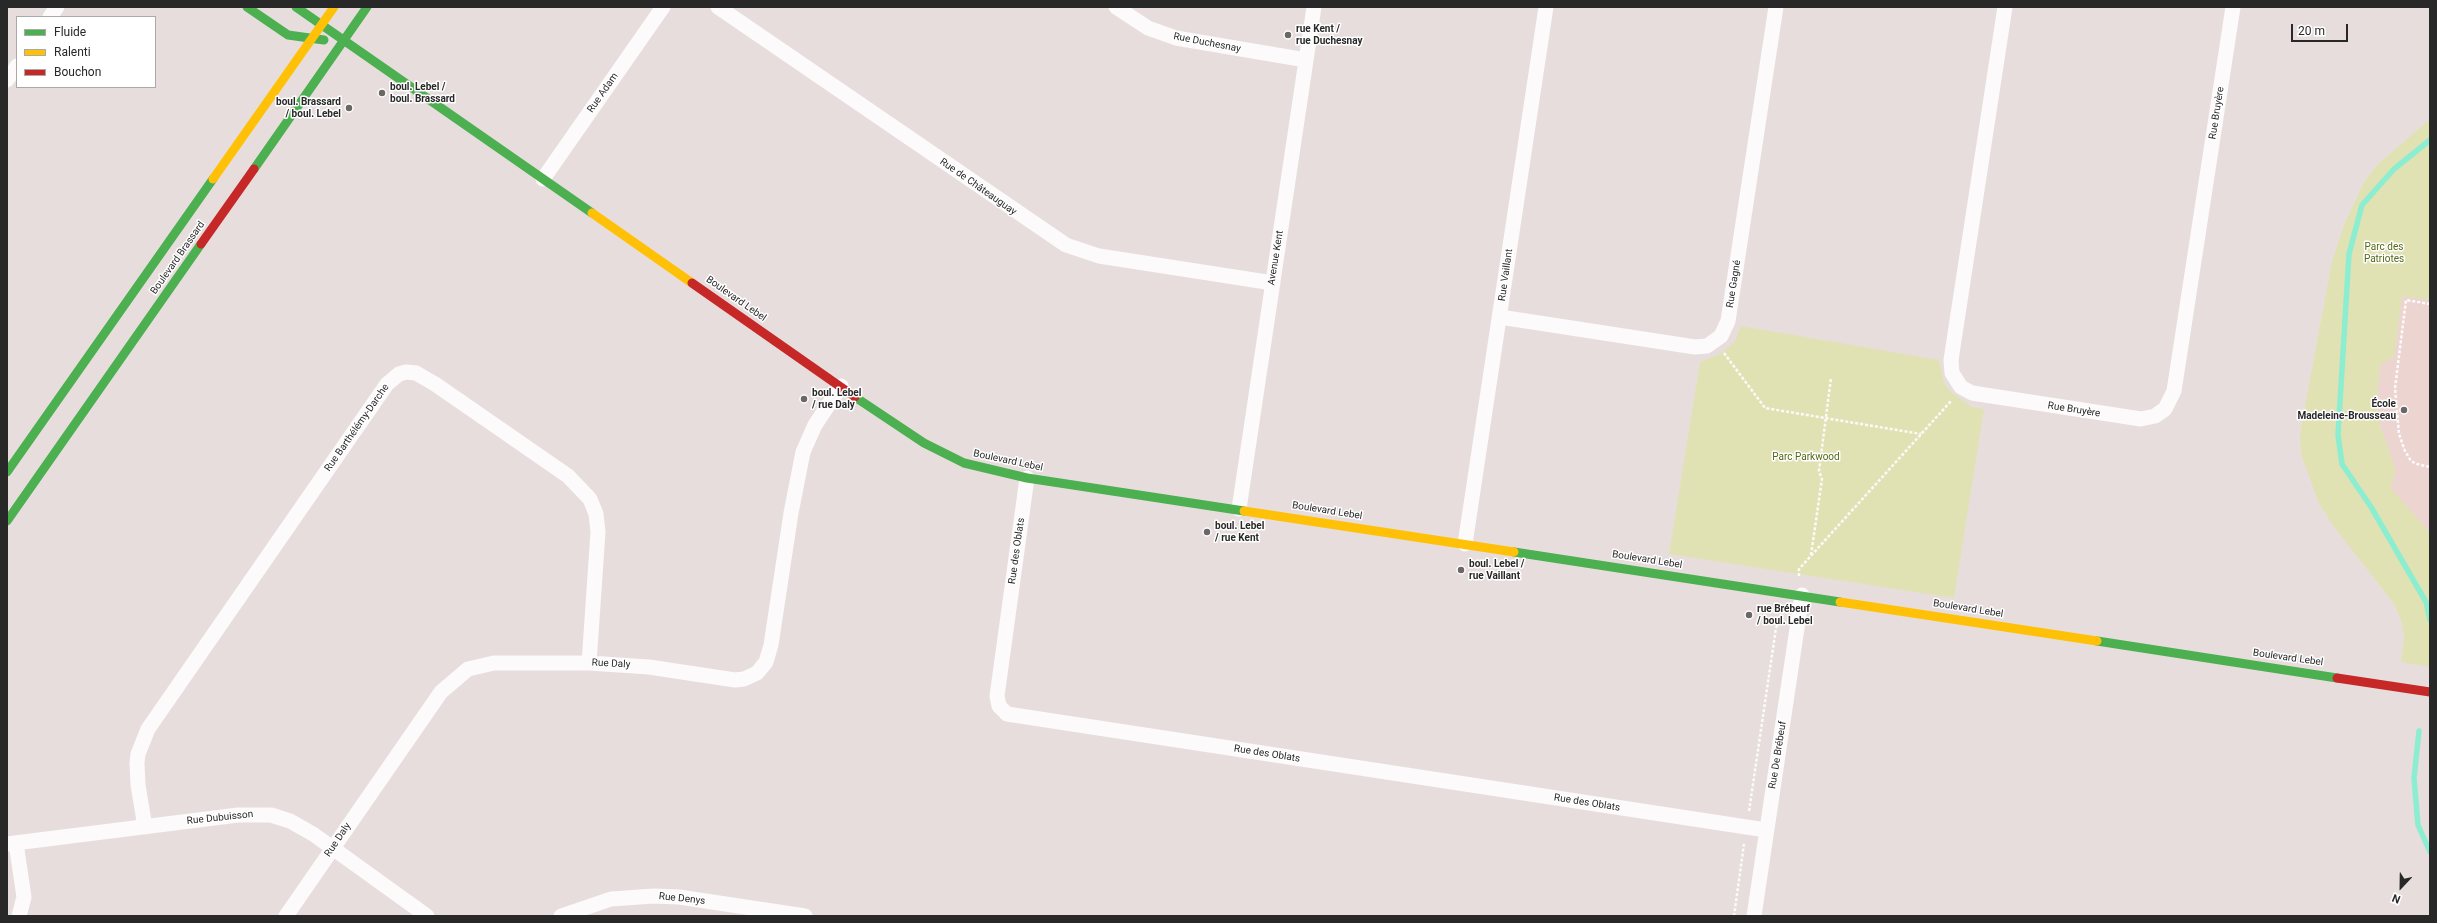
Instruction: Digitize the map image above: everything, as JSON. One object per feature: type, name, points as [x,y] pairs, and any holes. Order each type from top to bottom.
[{"type":"street","points":[[51,16],[57,7]]},
{"type":"street","name":"Boulevard Lebel","points":[[247,7],[288,35],[343,42]]},
{"type":"street","name":"Boulevard Lebel","points":[[296,7],[343,42],[924,443],[949,458],[985,470],[1027,478],[1239,509],[2430,692]]},
{"type":"street","name":"Boulevard Brassard","points":[[7,472],[334,7]]},
{"type":"street","name":"Boulevard Brassard","points":[[7,522],[367,7]]},
{"type":"street","name":"Rue Adam","points":[[543,179],[663,7]]},
{"type":"street","name":"Rue de Châteauguay","points":[[718,7],[1066,245],[1099,256],[1272,283]]},
{"type":"street","name":"Rue Duchesnay","points":[[1116,7],[1139,23],[1176,38],[1306,60]]},
{"type":"street","name":"Avenue Kent","points":[[1239,509],[1314,7]]},
{"type":"street","name":"Rue Vaillant","points":[[1465,544],[1546,7]]},
{"type":"street","name":"Rue Gagné","points":[[1500,317],[1695,347],[1707,346],[1721,336],[1728,320],[1776,7]]},
{"type":"street","name":"Rue Bruyère","points":[[2005,7],[1951,360],[1952,373],[1961,387],[1972,393],[2141,420],[2155,416],[2165,409],[2174,391],[2233,7]]},
{"type":"street","points":[[7,80],[16,67]]},
{"type":"street","name":"Rue Barthélémy-Darche","points":[[145,827],[138,785],[137,763],[138,754],[148,729],[387,384],[399,374],[406,372],[416,373],[435,384],[568,476],[590,499],[596,514],[598,532],[589,663]]},
{"type":"street","name":"Rue Daly","points":[[286,916],[441,692],[462,673],[476,666],[494,663],[589,663],[649,667],[735,680],[751,677],[762,668],[771,645],[800,462],[812,429],[841,386]]},
{"type":"street","name":"Rue des Oblats","points":[[1027,478],[996,696],[999,706],[1007,714],[1766,830]]},
{"type":"street","name":"Rue De Brébeuf","points":[[1754,916],[1802,595]]},
{"type":"street","name":"Rue Dubuisson","points":[[12,843],[238,815],[262,814],[290,821],[334,847],[426,916]]},
{"type":"street","points":[[12,843],[24,897],[19,916]]},
{"type":"street","name":"Rue Denys","points":[[561,916],[598,902],[637,896],[679,897],[801,916]]},
{"type":"path","points":[[2430,304],[2406,300],[2395,388],[2399,434],[2405,451],[2417,464],[2430,467]]},
{"type":"path","points":[[1724,353],[1765,408],[1921,434]]},
{"type":"path","points":[[1811,555],[1822,479],[1819,471],[1827,419],[1831,378]]},
{"type":"path","points":[[1798,576],[1799,569],[1811,555],[1946,408]]},
{"type":"path","name":"Rue De Brébeuf","points":[[1749,810],[1776,628],[1783,616]]},
{"type":"path","points":[[1734,916],[1744,844]]},
{"type":"shaded area","name":"École Madeleine-Brousseau","points":[[2402,296],[2430,300],[2430,533],[2389,487],[2396,471],[2379,422],[2377,398],[2380,364],[2394,356]]},
{"type":"green space","name":"Parc des Patriotes","points":[[2430,119],[2430,300],[2402,296],[2394,357],[2380,364],[2377,398],[2379,422],[2396,471],[2390,487],[2430,533],[2430,667],[2401,662],[2404,637],[2401,620],[2394,604],[2331,523],[2318,501],[2301,454],[2300,433],[2332,261],[2344,225],[2364,182],[2377,165]]},
{"type":"green space","name":"Parc Parkwood","points":[[1741,326],[1939,360],[1944,383],[1951,392],[1972,407],[1984,409],[1954,598],[1669,554],[1700,362],[1720,354],[1728,348],[1735,341]]},
{"type":"waterway","points":[[2430,140],[2394,169],[2362,205],[2349,254],[2338,435],[2342,464],[2371,507],[2426,602],[2430,620]]},
{"type":"waterway","points":[[2419,731],[2414,778],[2418,825],[2430,852]]},
{"type":"traffic: fast","points":[[247,7],[288,35],[324,40]]},
{"type":"traffic: fast","points":[[296,7],[592,213]]},
{"type":"traffic: fast","points":[[254,169],[367,7]]},
{"type":"traffic: fast","points":[[7,472],[213,179]]},
{"type":"traffic: fast","points":[[7,521],[201,244]]},
{"type":"traffic: fast","points":[[855,397],[924,443],[964,463],[1027,478],[1244,511]]},
{"type":"traffic: fast","points":[[1514,552],[1840,602]]},
{"type":"traffic: fast","points":[[2097,641],[2337,678]]},
{"type":"traffic: slow","points":[[213,179],[334,7]]},
{"type":"traffic: slow","points":[[592,213],[692,283]]},
{"type":"traffic: slow","points":[[1244,511],[1514,552]]},
{"type":"traffic: slow","points":[[1840,602],[2097,641]]},
{"type":"traffic: jam","points":[[201,244],[254,169]]},
{"type":"traffic: jam","points":[[692,283],[855,397]]},
{"type":"traffic: jam","points":[[2337,678],[2430,692]]},
{"type":"place","name":"rue Kent / rue Duchesnay","points":[[1288,35]]},
{"type":"place","name":"boul. Lebel / boul. Brassard","points":[[382,93]]},
{"type":"place","name":"boul. Brassard / boul. Lebel","points":[[349,108]]},
{"type":"place","name":"boul. Lebel / rue Daly","points":[[804,399]]},
{"type":"place","name":"École Madeleine-Brousseau","points":[[2404,410]]},
{"type":"place","name":"boul. Lebel / rue Kent","points":[[1207,532]]},
{"type":"place","name":"boul. Lebel / rue Vaillant","points":[[1461,570]]},
{"type":"place","name":"rue Brébeuf / boul. Lebel","points":[[1749,615]]}]
